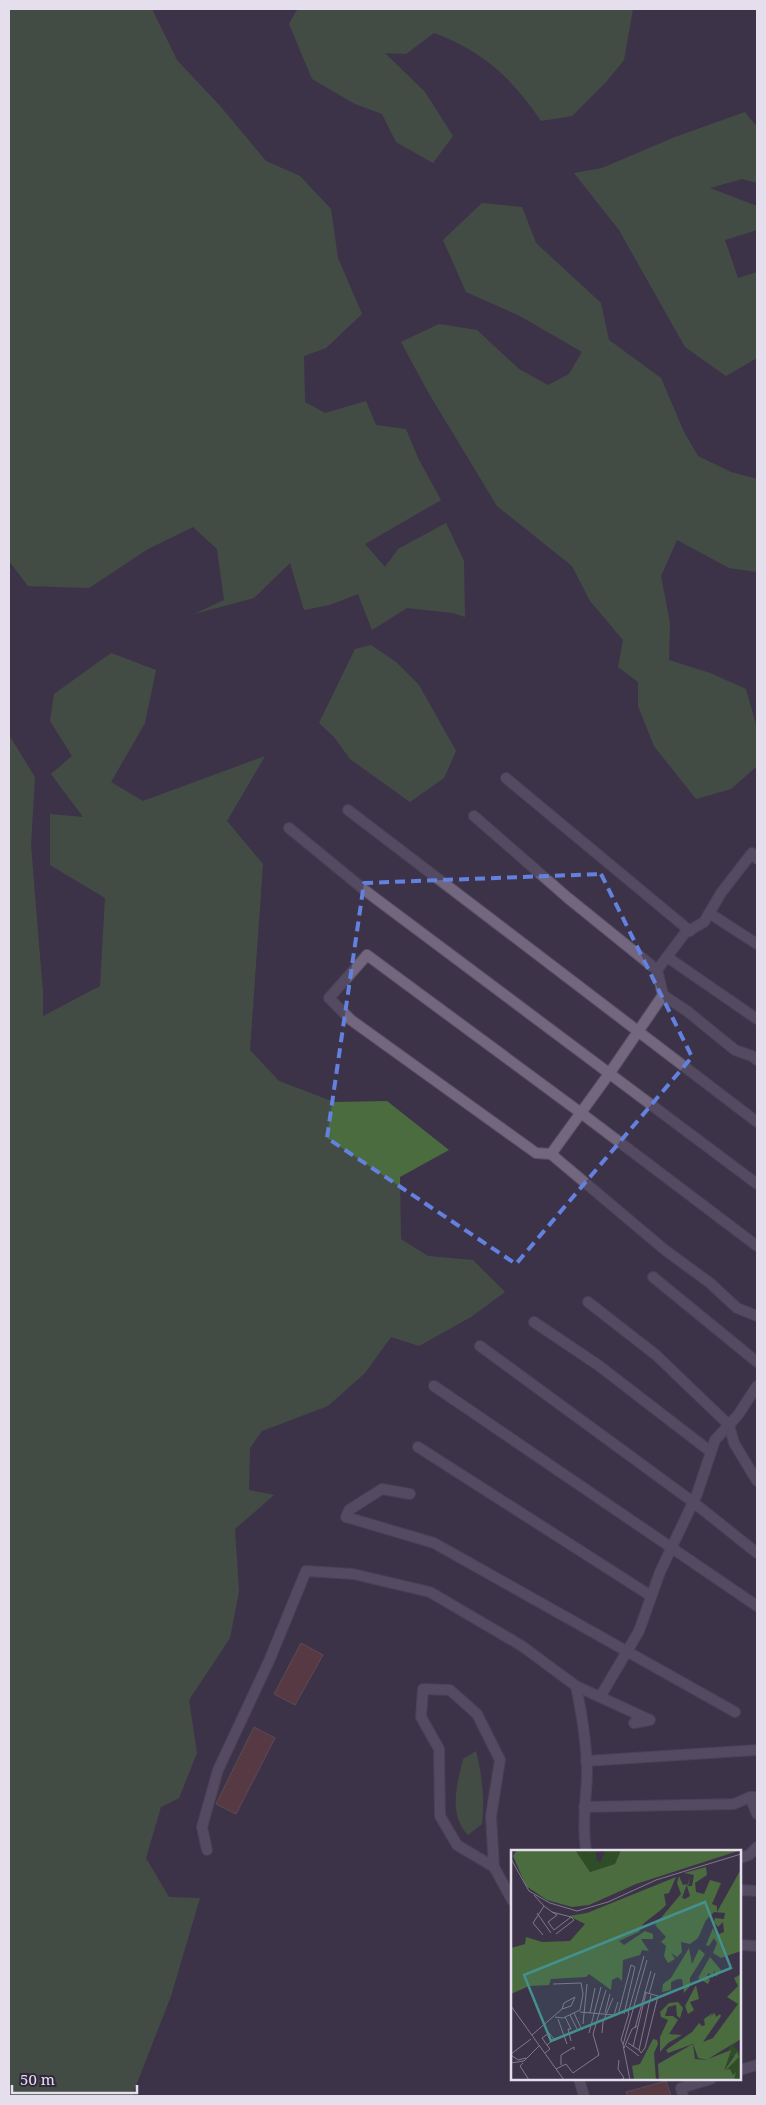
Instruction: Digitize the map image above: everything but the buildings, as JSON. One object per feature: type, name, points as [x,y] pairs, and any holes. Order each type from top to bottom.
[{"type":"lane","points":[[506,778],[690,931]]},
{"type":"lane","points":[[348,810],[757,1122]]},
{"type":"lane","points":[[474,816],[568,898],[657,970],[663,995],[687,1011],[735,1050],[752,1056],[757,1060]]},
{"type":"lane","points":[[289,828],[367,892],[757,1184]]},
{"type":"lane","points":[[657,970],[690,931],[704,922],[720,894],[752,853],[757,859]]},
{"type":"lane","points":[[709,913],[757,944]]},
{"type":"lane","points":[[757,1246],[581,1113],[366,955],[329,998],[351,1020],[536,1152],[551,1154],[665,1250],[710,1283],[737,1308],[757,1316]]},
{"type":"lane","points":[[667,957],[757,1019]]},
{"type":"lane","points":[[551,1154],[663,995]]},
{"type":"lane","points":[[653,1277],[757,1362]]},
{"type":"lane","points":[[588,1302],[656,1355],[729,1425],[734,1443],[757,1481]]},
{"type":"lane","points":[[534,1322],[598,1365],[711,1452]]},
{"type":"lane","points":[[480,1346],[693,1502],[757,1553]]},
{"type":"lane","points":[[434,1386],[757,1606]]},
{"type":"lane","points":[[600,1697],[639,1631],[672,1548],[693,1502],[715,1440],[729,1425],[757,1386]]},
{"type":"lane","points":[[418,1447],[652,1596]]},
{"type":"lane","points":[[410,1494],[382,1489],[350,1510],[346,1517],[434,1543],[735,1712]]},
{"type":"lane","points":[[207,1850],[202,1827],[218,1770],[269,1661],[306,1571],[353,1574],[430,1592],[522,1646],[576,1686],[650,1720],[634,1723]]},
{"type":"lane","points":[[576,1686],[583,1718],[586,1761],[582,1828],[586,1850]]},
{"type":"lane","points":[[494,1868],[457,1845],[440,1816],[439,1749],[421,1717],[423,1689],[450,1690],[477,1714],[500,1760],[491,1816],[494,1868],[511,1898]]},
{"type":"lane","points":[[586,1761],[757,1750]]},
{"type":"lane","points":[[584,1807],[734,1804],[754,1797],[757,1814]]},
{"type":"lane","points":[[741,1858],[748,1855],[757,1847]]},
{"type":"lane","points":[[741,1890],[757,1892]]},
{"type":"lane","points":[[741,1945],[757,1946]]},
{"type":"lane","points":[[741,2070],[757,2065]]},
{"type":"lane","points":[[579,2080],[584,2096]]},
{"type":"lane","points":[[683,2096],[681,2088],[708,2080]]},
{"type":"highlighted area","points":[[601,874],[692,1057],[516,1264],[327,1138],[364,883]]},
{"type":"green space","points":[[9,9],[152,9],[177,60],[221,107],[266,161],[300,176],[331,209],[338,258],[362,314],[326,348],[304,356],[305,402],[325,413],[366,401],[376,425],[406,429],[419,460],[441,500],[365,544],[385,567],[398,549],[446,523],[464,561],[465,617],[453,613],[407,608],[372,630],[358,594],[330,605],[304,610],[290,563],[254,598],[194,614],[224,600],[217,549],[193,527],[148,549],[89,588],[28,586],[9,561]]},
{"type":"green space","points":[[300,9],[633,9],[624,60],[606,82],[572,116],[541,121],[519,92],[482,57],[434,33],[406,54],[385,53],[425,92],[453,136],[433,163],[396,142],[382,114],[355,104],[312,79],[289,24],[296,11]]},
{"type":"green space","points":[[745,112],[757,127],[757,183],[742,179],[710,188],[757,206],[757,230],[725,240],[738,278],[757,272],[757,358],[726,376],[685,347],[619,230],[574,173],[602,168],[675,137]]},
{"type":"green space","points":[[482,203],[522,207],[536,243],[601,303],[609,340],[661,378],[684,432],[698,456],[731,472],[757,479],[757,572],[729,568],[677,540],[661,576],[670,623],[669,660],[710,673],[746,689],[757,728],[757,766],[731,789],[696,799],[654,746],[638,706],[638,682],[618,667],[623,640],[590,601],[572,566],[497,506],[428,392],[401,342],[439,324],[477,330],[519,369],[548,385],[569,374],[582,352],[520,316],[466,292],[443,240]]},
{"type":"green space","points":[[371,645],[396,662],[419,685],[456,751],[444,778],[410,802],[350,759],[334,737],[319,723],[355,649]]},
{"type":"green space","points":[[111,653],[156,670],[145,723],[111,782],[143,801],[265,756],[227,821],[263,864],[250,1050],[279,1081],[334,1102],[387,1101],[449,1150],[400,1177],[401,1239],[428,1256],[473,1260],[505,1292],[471,1317],[419,1346],[391,1337],[365,1373],[328,1406],[262,1431],[250,1448],[249,1490],[274,1495],[235,1529],[239,1591],[230,1638],[189,1700],[197,1753],[179,1798],[161,1807],[146,1858],[169,1897],[200,1898],[171,1996],[132,2096],[9,2096],[9,735],[35,777],[31,845],[43,993],[43,1016],[100,986],[105,898],[50,865],[50,814],[83,817],[51,774],[72,756],[50,721],[54,694]]},
{"type":"green space","points":[[476,1751],[482,1788],[482,1824],[468,1835],[458,1818],[456,1799],[463,1759]]}]
